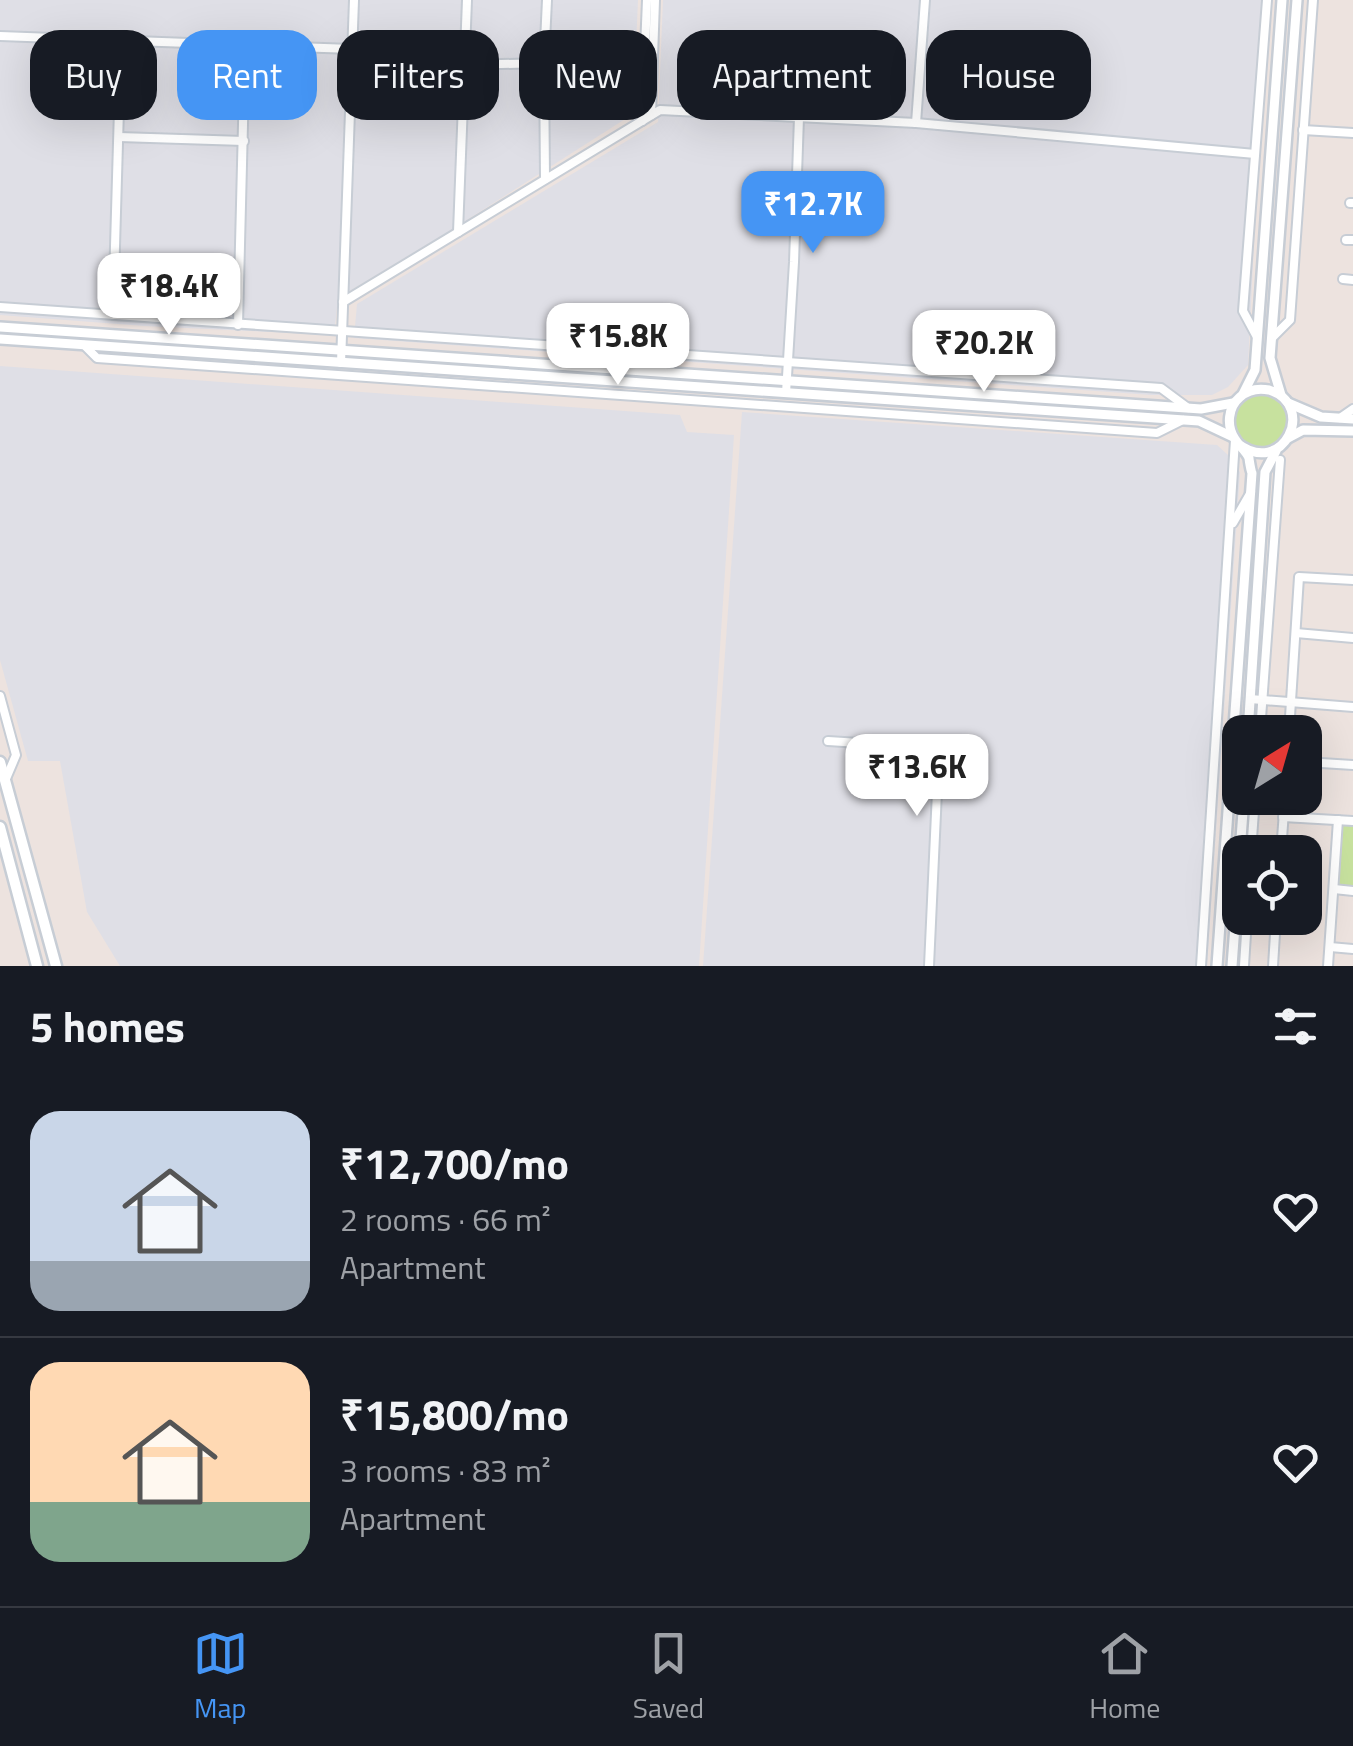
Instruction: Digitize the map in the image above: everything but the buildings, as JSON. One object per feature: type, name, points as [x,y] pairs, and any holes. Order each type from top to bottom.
[{"type":"main road","points":[[0,762],[56,966]]},
{"type":"main road","points":[[0,827],[37,966]]},
{"type":"street","points":[[353,30],[354,0]]},
{"type":"street","points":[[466,30],[467,0]]},
{"type":"street","points":[[545,30],[546,0]]},
{"type":"street","points":[[647,0],[647,30]]},
{"type":"street","points":[[653,30],[655,0]]},
{"type":"street","points":[[916,123],[925,0]]},
{"type":"street","points":[[1258,338],[1243,311],[1267,0]]},
{"type":"street","points":[[1216,966],[1252,474],[1249,458],[1230,430],[1229,414],[1255,370],[1282,0]]},
{"type":"street","points":[[1288,438],[1293,423],[1270,358],[1297,0]]},
{"type":"street","points":[[1272,338],[1290,320],[1312,0]]},
{"type":"street","points":[[0,36],[30,37]]},
{"type":"street","points":[[113,316],[119,120]]},
{"type":"street","points":[[238,324],[244,120]]},
{"type":"street","points":[[341,362],[350,120]]},
{"type":"street","points":[[458,232],[462,120]]},
{"type":"street","points":[[544,120],[544,179]]},
{"type":"street","points":[[343,302],[643,120]]},
{"type":"street","points":[[786,393],[799,120]]},
{"type":"street","points":[[858,120],[1255,154]]},
{"type":"street","points":[[1303,130],[1353,134]]},
{"type":"street","points":[[119,137],[244,141]]},
{"type":"street","points":[[0,307],[1161,388],[1188,408]]},
{"type":"street","points":[[79,332],[98,314]]},
{"type":"street","points":[[0,327],[1201,409],[1234,404]]},
{"type":"street","points":[[0,340],[1199,421],[1253,452],[1278,448]]},
{"type":"street","points":[[84,345],[97,358],[1157,433],[1182,420]]},
{"type":"street","points":[[1242,394],[1266,389],[1322,417],[1353,419]]},
{"type":"street","points":[[1340,418],[1353,409]]},
{"type":"street","points":[[1249,715],[1265,472],[1278,448],[1304,430],[1353,432]]},
{"type":"street","points":[[1200,966],[1235,440]]},
{"type":"street","points":[[1262,715],[1280,460]]},
{"type":"street","points":[[1230,527],[1251,492]]},
{"type":"street","points":[[1263,505],[1275,521]]},
{"type":"street","points":[[1290,715],[1300,577],[1353,580]]},
{"type":"street","points":[[1296,633],[1353,638]]},
{"type":"street","points":[[0,696],[16,755],[5,781]]},
{"type":"street","points":[[1250,699],[1353,707]]},
{"type":"street","points":[[828,741],[939,748],[929,966]]},
{"type":"street","points":[[1322,763],[1353,766]]},
{"type":"street","points":[[1282,835],[1283,817],[1353,822]]},
{"type":"street","points":[[1328,966],[1338,820]]},
{"type":"street","points":[[1334,889],[1353,891]]},
{"type":"street","points":[[1202,934],[1218,954]]},
{"type":"street","points":[[1232,966],[1234,935]]},
{"type":"street","points":[[1273,966],[1275,935]]},
{"type":"street","points":[[1233,950],[1246,937]]},
{"type":"street","points":[[1244,966],[1246,937]]},
{"type":"street","points":[[1330,947],[1353,949]]},
{"type":"shaded area","points":[[0,0],[638,0],[637,30],[519,30],[519,120],[624,120],[338,298],[334,335],[0,315]]},
{"type":"shaded area","points":[[663,0],[1266,0],[1248,365],[1228,387],[1212,395],[1151,395],[354,338],[357,304],[658,122]]},
{"type":"shaded area","points":[[0,366],[680,415],[687,432],[734,435],[699,966],[120,966],[87,912],[60,761],[28,761],[0,660]]},
{"type":"shaded area","points":[[742,412],[1217,445],[1228,455],[1240,472],[1207,966],[703,966]]},
{"type":"green space","points":[[1261,395],[1279,403],[1287,421],[1279,439],[1261,447],[1243,439],[1235,421],[1243,403]]},
{"type":"green space","points":[[1343,826],[1353,826],[1353,887],[1339,886]]}]
